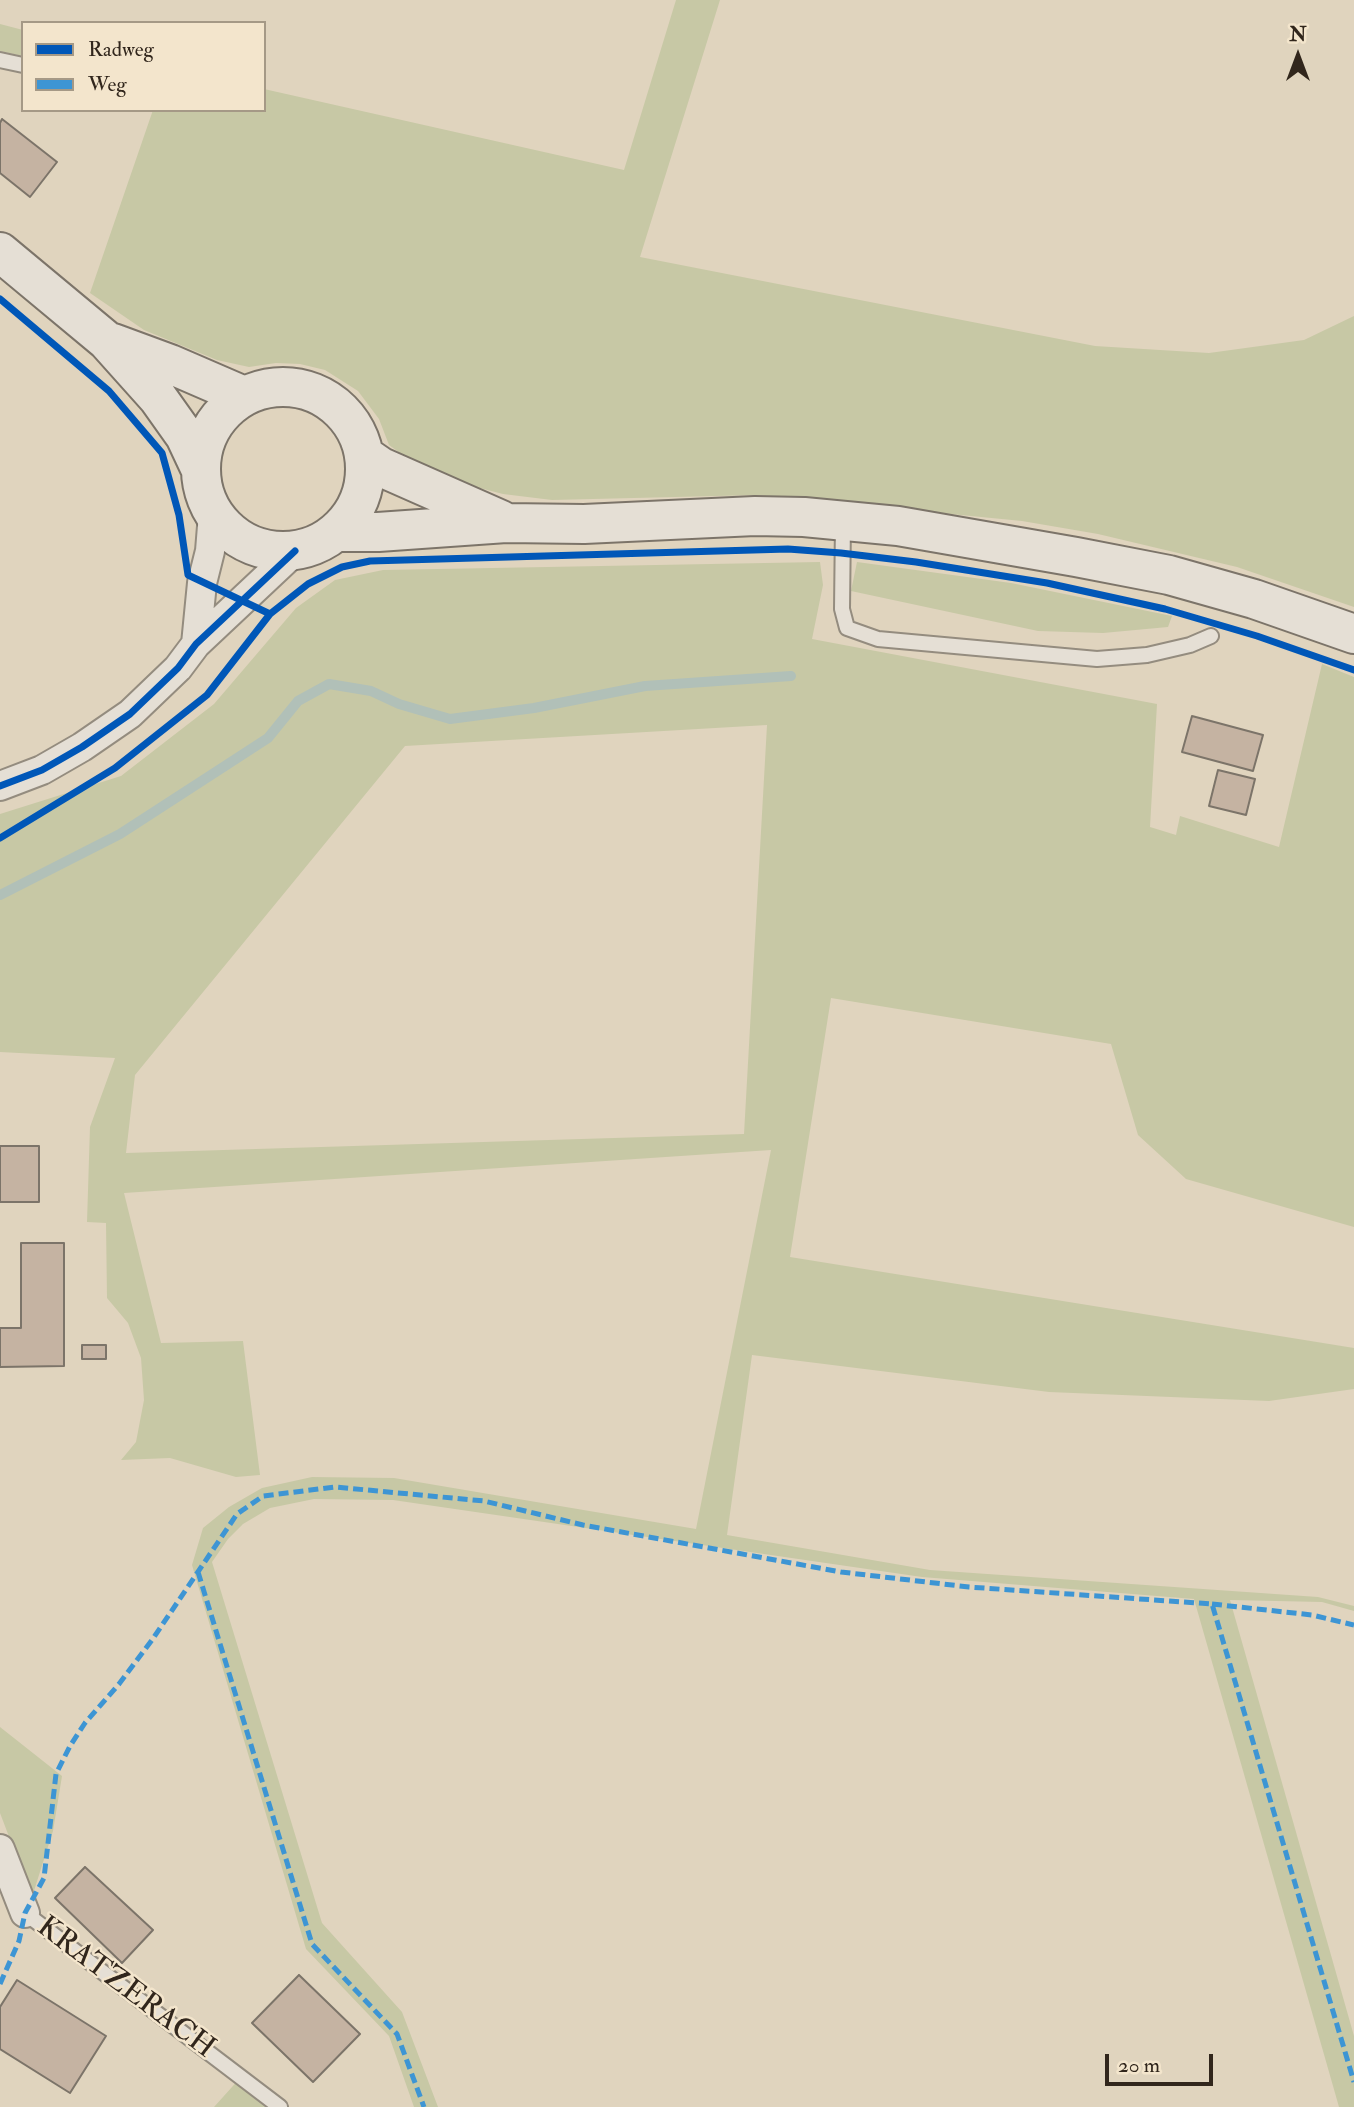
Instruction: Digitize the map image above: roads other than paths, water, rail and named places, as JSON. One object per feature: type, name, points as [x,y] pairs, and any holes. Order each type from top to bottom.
[{"type":"main road","points":[[0,252],[107,341],[158,398],[185,436],[200,468]]},
{"type":"main road","points":[[107,341],[170,364],[244,396]]},
{"type":"main road","points":[[302,388],[320,395],[336,406],[350,421],[365,456],[362,495],[351,515],[336,532],[317,545],[295,551],[272,551],[250,545],[229,532],[213,514],[203,492],[200,468],[204,444],[215,422],[228,407],[244,396],[262,389],[302,388]]},
{"type":"main road","points":[[365,456],[381,467],[506,523]]},
{"type":"main road","points":[[336,532],[378,532],[506,523],[584,524],[755,516],[898,526],[1169,576],[1254,598],[1354,634]]},
{"type":"street","points":[[196,644],[213,514]]},
{"type":"street","points":[[0,786],[42,771],[130,714],[178,668],[196,644],[295,551]]},
{"type":"street","name":"KRATZERACH","points":[[0,1849],[25,1913]]},
{"type":"lane","points":[[0,60],[21,65]]},
{"type":"lane","points":[[844,521],[841,553],[842,610],[847,628],[878,639],[1097,659],[1147,655],[1191,645],[1211,636]]},
{"type":"lane","name":"KRATZERACH","points":[[25,1913],[280,2107]]},
{"type":"waterway","points":[[0,895],[120,834],[268,738],[298,701],[329,684],[371,691],[399,704],[450,719],[534,708],[645,686],[791,676]]}]
